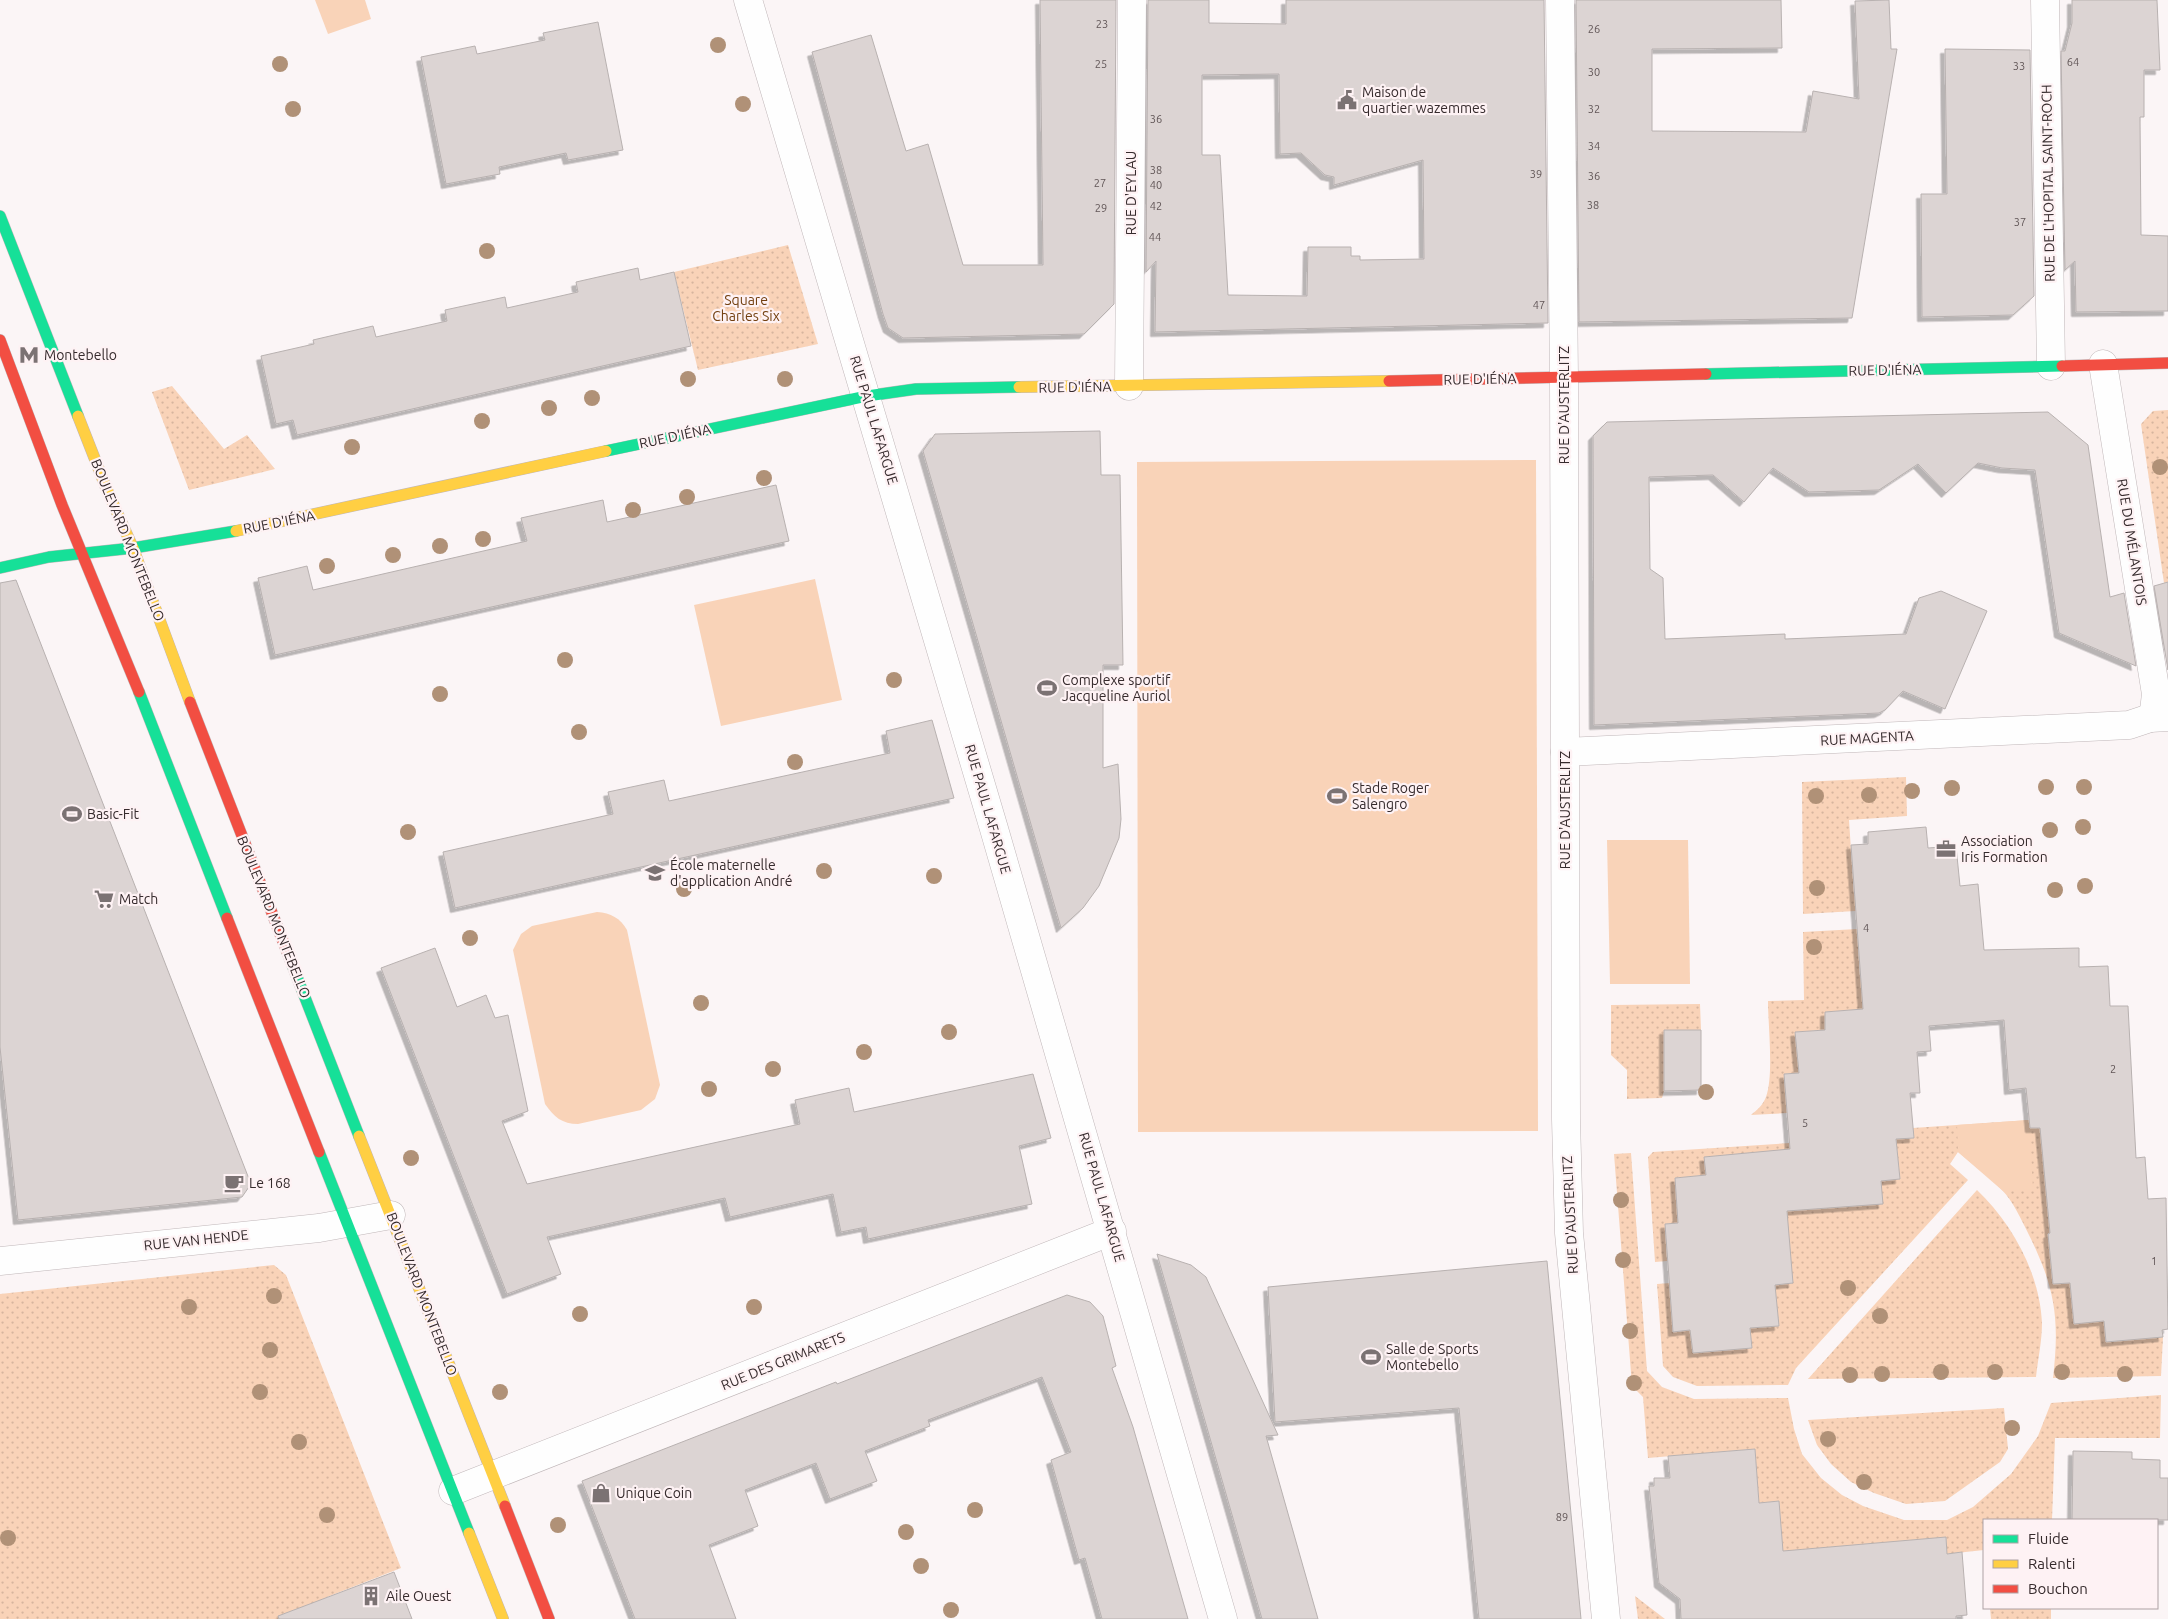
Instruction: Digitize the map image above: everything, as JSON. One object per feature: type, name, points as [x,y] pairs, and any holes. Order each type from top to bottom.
[{"type":"main road","name":"BOULEVARD MONTEBELLO","points":[[2,225],[107,490],[133,548],[222,786],[549,1619]]},
{"type":"main road","points":[[0,340],[82,554],[115,633],[503,1619]]},
{"type":"main road","name":"RUE D'IÉNA","points":[[0,568],[49,557],[133,548],[212,536],[332,512],[757,418],[867,396],[916,389],[1564,378],[2168,363]]},
{"type":"street","name":"RUE PAUL LAFARGUE","points":[[748,0],[867,396],[1112,1231],[1223,1619]]},
{"type":"street","name":"RUE D'EYLAU","points":[[1129,386],[1132,0]]},
{"type":"street","name":"RUE D'AUSTERLITZ","points":[[1560,0],[1564,378],[1566,1119],[1569,1234],[1606,1619]]},
{"type":"street","name":"RUE DE L'HOPITAL SAINT-ROCH","points":[[2045,0],[2051,366]]},
{"type":"street","name":"RUE DU MÉLANTOIS","points":[[2103,364],[2156,694],[2154,711],[2159,718]]},
{"type":"street","name":"RUE MAGENTA","points":[[1565,752],[2128,726],[2159,718]]},
{"type":"street","name":"RUE VAN HENDE","points":[[0,1261],[347,1224],[391,1215]]},
{"type":"street","name":"RUE DES GRIMARETS","points":[[453,1491],[1112,1231]]},
{"type":"green space","points":[[315,0],[365,0],[371,19],[328,34]]},
{"type":"green space","name":"Square Charles Six","points":[[788,245],[818,344],[698,370],[674,272]]},
{"type":"green space","points":[[172,386],[224,449],[247,435],[275,469],[189,490],[152,392]]},
{"type":"green space","points":[[2168,410],[2168,582],[2164,583],[2141,424],[2153,411]]},
{"type":"green space","name":"Stade Roger Salengro","points":[[1536,460],[1538,1131],[1138,1132],[1137,462]]},
{"type":"green space","points":[[815,579],[842,700],[721,726],[694,605]]},
{"type":"green space","points":[[1906,777],[1907,816],[1849,820],[1854,895],[1872,894],[1873,910],[1803,914],[1802,782]]},
{"type":"green space","points":[[1607,840],[1688,840],[1690,984],[1610,984]]},
{"type":"green space","points":[[597,912],[615,917],[627,930],[660,1085],[655,1099],[641,1110],[572,1124],[559,1119],[545,1104],[513,950],[521,934],[532,926]]},
{"type":"green space","points":[[1857,929],[1860,978],[1878,978],[1881,1016],[1853,1010],[1825,1012],[1825,1030],[1795,1032],[1799,1073],[1784,1074],[1787,1113],[1751,1115],[1758,1109],[1766,1097],[1770,1076],[1768,1001],[1804,1000],[1803,932]]},
{"type":"green space","points":[[1700,1004],[1701,1030],[1664,1030],[1664,1091],[1662,1098],[1627,1099],[1627,1070],[1611,1055],[1611,1005]]},
{"type":"green space","points":[[2029,1120],[2030,1128],[2058,1126],[2066,1232],[2048,1234],[2053,1284],[2070,1283],[2074,1323],[2104,1321],[2106,1342],[2163,1337],[2161,1376],[2053,1378],[2056,1338],[2053,1303],[2050,1287],[2037,1252],[2010,1199],[1992,1180],[1958,1152],[1950,1164],[1968,1180],[1796,1368],[1788,1385],[1697,1386],[1673,1377],[1663,1366],[1657,1284],[1684,1282],[1685,1292],[1670,1294],[1673,1332],[1691,1330],[1693,1353],[1752,1348],[1750,1328],[1779,1325],[1775,1285],[1793,1283],[1788,1233],[1769,1217],[1881,1181],[1900,1179],[1896,1139],[1914,1138],[1913,1128]]},
{"type":"green space","points":[[2029,1120],[2033,1189],[2003,1191],[1958,1152],[1957,1125]]},
{"type":"green space","points":[[1806,1142],[1807,1148],[1705,1157],[1706,1175],[1675,1178],[1678,1223],[1665,1224],[1667,1261],[1655,1262],[1648,1157],[1653,1152]]},
{"type":"green space","points":[[1631,1153],[1647,1371],[1662,1387],[1694,1399],[1788,1398],[1794,1429],[1802,1454],[1821,1478],[1842,1495],[1863,1506],[1904,1520],[1947,1520],[1973,1507],[2011,1474],[2038,1436],[2051,1403],[2161,1395],[2160,1438],[2055,1438],[2052,1519],[1983,1519],[1983,1550],[1947,1554],[1946,1537],[1765,1571],[1782,1538],[1779,1501],[1759,1503],[1755,1449],[1648,1458],[1643,1397],[1632,1386],[1614,1154]]},
{"type":"green space","points":[[1977,1190],[2002,1218],[2022,1250],[2036,1286],[2042,1323],[2036,1377],[1808,1379]]},
{"type":"green space","points":[[274,1265],[286,1275],[401,1568],[327,1597],[332,1619],[0,1619],[0,1294]]},
{"type":"green space","points":[[2004,1408],[2008,1449],[2000,1462],[1945,1501],[1906,1504],[1874,1493],[1851,1482],[1831,1464],[1817,1445],[1808,1420]]},
{"type":"green space","points":[[1635,1596],[1665,1619],[1638,1619]]},
{"type":"green space","points":[[1990,1609],[2051,1609],[2051,1619],[1991,1619]]},
{"type":"building","points":[[1040,0],[1116,0],[1114,304],[1084,334],[903,338],[888,328],[883,314],[812,52],[871,35],[906,151],[928,144],[963,265],[1043,265]]},
{"type":"building","points":[[1148,0],[1209,0],[1209,23],[1286,24],[1286,0],[1544,0],[1548,323],[1155,332],[1156,261],[1146,272]],"holes":[[[1279,74],[1280,154],[1301,153],[1325,175],[1334,177],[1334,185],[1423,160],[1424,259],[1360,260],[1360,256],[1351,256],[1351,247],[1308,247],[1307,296],[1228,295],[1220,155],[1202,155],[1202,75]]]},
{"type":"building","points":[[1576,0],[1781,0],[1782,48],[1652,49],[1652,131],[1806,132],[1813,91],[1859,99],[1855,1],[1889,0],[1891,49],[1897,49],[1852,318],[1579,322]]},
{"type":"building","points":[[2072,0],[2157,0],[2160,70],[2144,70],[2144,117],[2140,117],[2141,235],[2168,236],[2168,311],[2076,312],[2075,261],[2065,270],[2061,51],[2065,51],[2072,23]]},
{"type":"building","points":[[598,22],[623,150],[568,160],[566,153],[499,167],[500,174],[446,184],[421,57],[475,46],[477,54],[545,40],[543,33]]},
{"type":"building","points":[[1945,49],[2030,50],[2034,296],[2013,315],[1922,317],[1921,194],[1947,194]]},
{"type":"building","points":[[638,268],[640,280],[674,272],[691,346],[297,435],[293,420],[276,424],[261,356],[314,344],[313,340],[373,326],[376,337],[447,321],[445,310],[505,297],[507,308],[578,292],[576,282]]},
{"type":"building","points":[[2048,412],[2088,445],[2110,597],[2124,593],[2136,666],[2059,633],[2035,470],[2002,468],[1978,463],[1946,493],[1918,464],[1879,490],[1809,492],[1773,468],[1744,502],[1713,475],[1649,477],[1650,569],[1663,578],[1665,639],[1785,634],[1785,639],[1906,634],[1919,598],[1941,591],[1987,611],[1945,709],[1903,691],[1885,710],[1879,713],[1594,725],[1593,436],[1607,422]]},
{"type":"building","name":"Complexe sportif Jacqueline Auriol","points":[[1100,431],[1101,475],[1120,475],[1123,665],[1103,665],[1103,768],[1118,764],[1121,819],[1119,838],[1099,886],[1083,908],[1061,928],[923,451],[935,434]]},
{"type":"building","points":[[776,485],[789,541],[275,655],[258,578],[307,566],[313,590],[527,541],[521,518],[603,500],[607,522]]},
{"type":"building","points":[[16,580],[251,1184],[242,1197],[18,1220],[0,1047],[0,583]]},
{"type":"building","points":[[2168,582],[2168,670],[2154,586]]},
{"type":"building","points":[[932,720],[954,798],[455,908],[443,852],[613,814],[608,792],[664,780],[669,801],[890,753],[886,731]]},
{"type":"building","points":[[1926,827],[1928,848],[1956,846],[1960,886],[1978,884],[1984,950],[2079,948],[2079,967],[2108,966],[2110,1006],[2128,1006],[2136,1158],[2145,1157],[2148,1199],[2166,1198],[2168,1329],[2162,1330],[2163,1337],[2106,1342],[2104,1321],[2074,1324],[2070,1283],[2053,1284],[2040,1128],[2030,1128],[2026,1088],[2009,1090],[2004,1020],[1929,1026],[1931,1051],[1917,1052],[1920,1093],[1910,1093],[1914,1138],[1896,1139],[1900,1179],[1881,1181],[1883,1204],[1787,1211],[1793,1283],[1775,1285],[1779,1326],[1750,1328],[1752,1348],[1693,1353],[1690,1330],[1673,1332],[1665,1224],[1678,1223],[1675,1178],[1706,1175],[1704,1157],[1790,1149],[1784,1074],[1799,1073],[1795,1032],[1825,1030],[1825,1012],[1863,1009],[1851,845],[1868,844],[1868,832]]},
{"type":"building","points":[[435,948],[457,1007],[486,995],[495,1018],[508,1015],[528,1111],[502,1121],[527,1184],[800,1124],[795,1100],[849,1088],[854,1112],[1033,1074],[1051,1138],[1019,1146],[1032,1204],[868,1239],[866,1227],[841,1232],[833,1194],[730,1217],[725,1198],[547,1237],[561,1274],[507,1294],[381,968]]},
{"type":"building","points":[[1664,1030],[1701,1030],[1701,1090],[1664,1091]]},
{"type":"building","points":[[1157,1254],[1191,1265],[1206,1277],[1278,1435],[1266,1436],[1318,1619],[1262,1619]]},
{"type":"building","name":"Salle de Sports Montebello","points":[[1547,1261],[1581,1619],[1479,1619],[1459,1408],[1275,1422],[1268,1287]]},
{"type":"building","points":[[1067,1295],[1090,1302],[1103,1316],[1116,1366],[1112,1368],[1133,1427],[1188,1619],[1102,1619],[1085,1558],[1079,1560],[1051,1460],[1071,1452],[1042,1377],[928,1420],[930,1426],[865,1451],[877,1481],[830,1499],[816,1463],[745,1490],[758,1526],[709,1545],[736,1619],[635,1619],[582,1481]]},
{"type":"building","points":[[1755,1449],[1759,1503],[1779,1501],[1783,1551],[1946,1537],[1947,1554],[1962,1552],[1967,1615],[1956,1616],[1956,1619],[1681,1619],[1680,1599],[1659,1583],[1649,1486],[1654,1486],[1654,1478],[1670,1478],[1668,1456]]},
{"type":"building","points":[[2073,1451],[2132,1452],[2132,1459],[2160,1460],[2160,1478],[2168,1478],[2168,1520],[2072,1519]]},
{"type":"building","name":"Aile Ouest","points":[[394,1572],[412,1619],[279,1619],[278,1616]]},
{"type":"traffic: fast","points":[[0,216],[78,416]]},
{"type":"traffic: fast","points":[[1706,374],[2062,366]]},
{"type":"traffic: fast","points":[[606,451],[867,396],[916,389],[1019,387]]},
{"type":"traffic: fast","points":[[0,568],[49,557],[133,548],[236,531]]},
{"type":"traffic: fast","points":[[139,692],[227,918]]},
{"type":"traffic: fast","points":[[288,954],[359,1136]]},
{"type":"traffic: fast","points":[[319,1152],[469,1533]]},
{"type":"traffic: slow","points":[[1019,387],[1389,381]]},
{"type":"traffic: slow","points":[[78,416],[107,490],[133,548],[190,702]]},
{"type":"traffic: slow","points":[[236,531],[606,451]]},
{"type":"traffic: slow","points":[[359,1136],[505,1506]]},
{"type":"traffic: slow","points":[[469,1533],[503,1619]]},
{"type":"traffic: jam","points":[[0,340],[62,505],[139,692]]},
{"type":"traffic: jam","points":[[2062,366],[2168,363]]},
{"type":"traffic: jam","points":[[1389,381],[1706,374]]},
{"type":"traffic: jam","points":[[190,702],[288,954]]},
{"type":"traffic: jam","points":[[227,918],[319,1152]]},
{"type":"traffic: jam","points":[[505,1506],[549,1619]]},
{"type":"place","name":"Maison de quartier wazemmes","points":[[1347,100]]},
{"type":"place","name":"Montebello","points":[[29,355]]},
{"type":"place","name":"Complexe sportif Jacqueline Auriol","points":[[1047,688]]},
{"type":"place","name":"Stade Roger Salengro","points":[[1337,796]]},
{"type":"place","name":"Basic-Fit","points":[[72,814]]},
{"type":"place","name":"Association Iris Formation","points":[[1946,849]]},
{"type":"place","name":"École maternelle d'application André","points":[[655,873]]},
{"type":"place","name":"Match","points":[[104,899]]},
{"type":"place","name":"Le 168","points":[[234,1183]]},
{"type":"place","name":"Salle de Sports Montebello","points":[[1371,1357]]},
{"type":"place","name":"Unique Coin","points":[[601,1493]]},
{"type":"place","name":"Aile Ouest","points":[[371,1596]]}]
